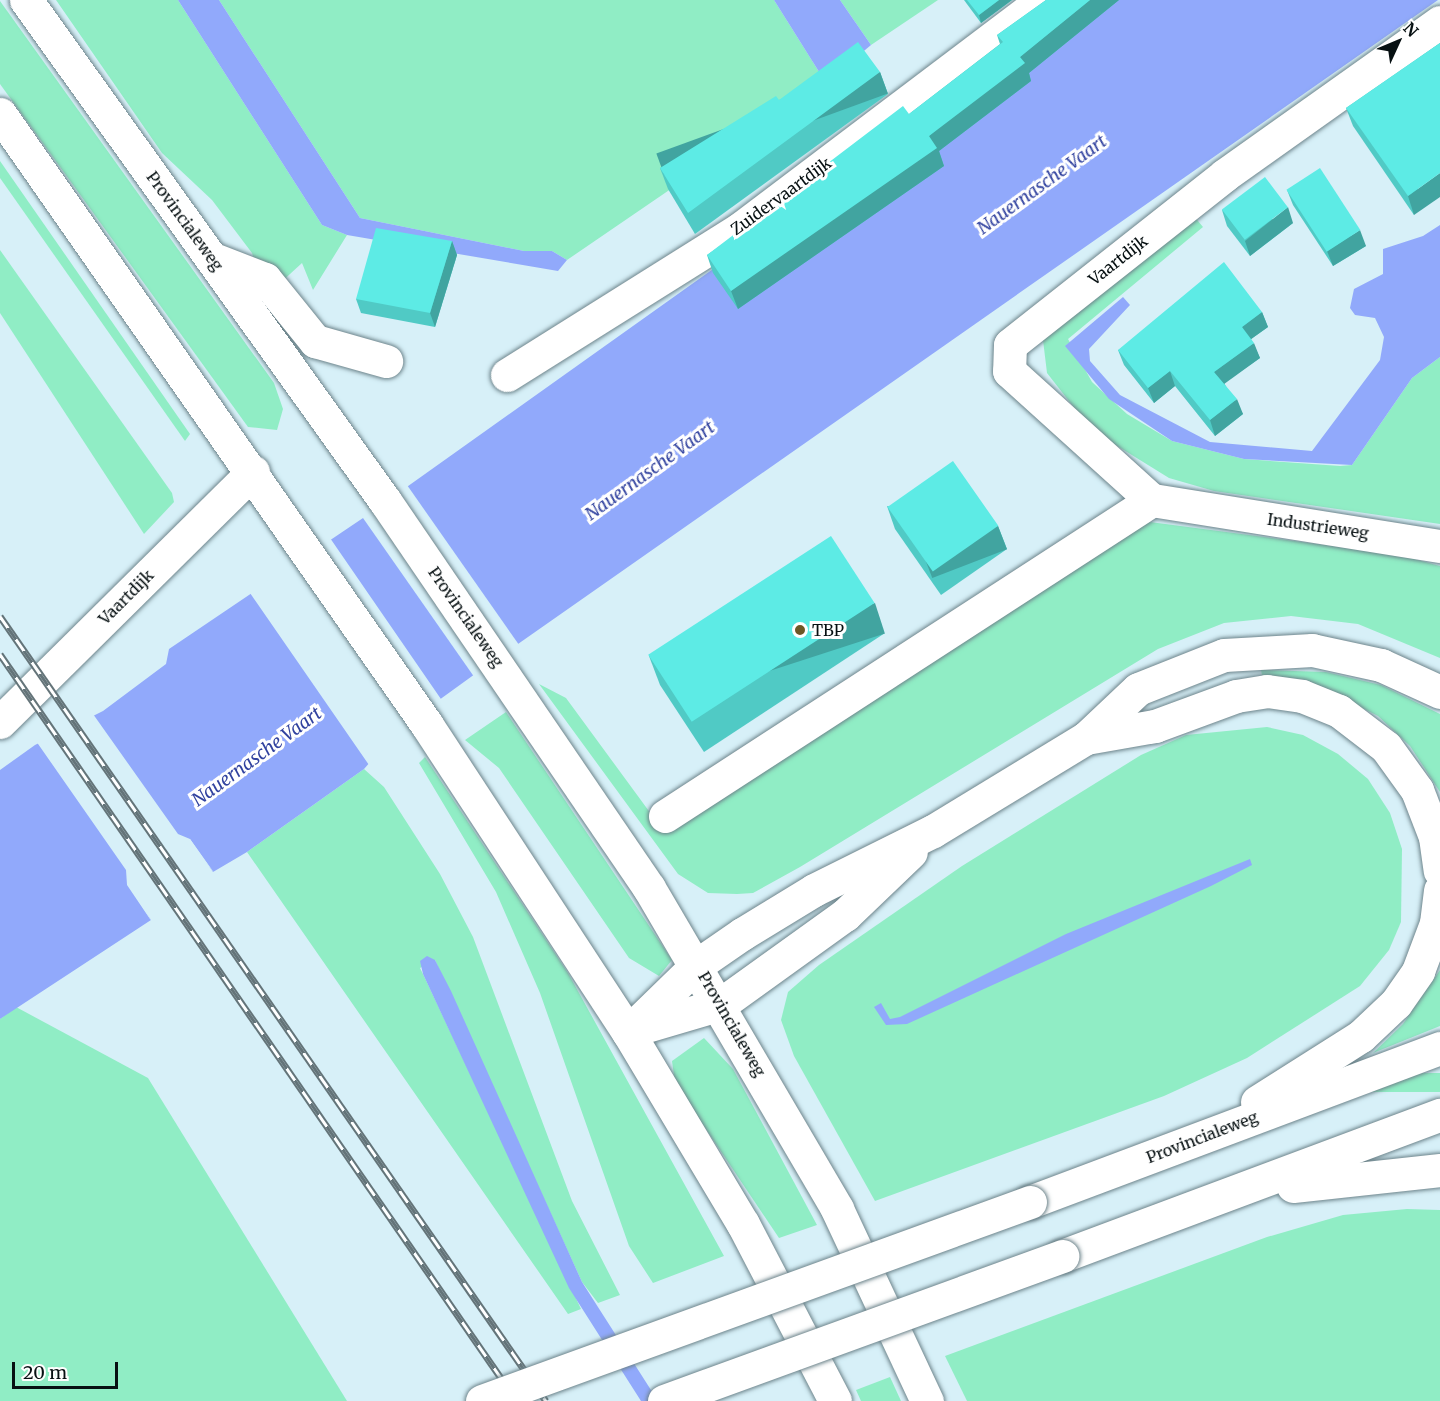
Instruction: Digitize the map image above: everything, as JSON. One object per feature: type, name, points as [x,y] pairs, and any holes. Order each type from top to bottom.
[{"type":"main road","name":"Provincialeweg","points":[[26,0],[504,671],[697,965],[837,1209],[927,1401]]},
{"type":"main road","name":"Zuidervaartdijk","points":[[507,375],[741,228],[1043,0]]},
{"type":"main road","name":"Vaartdijk","points":[[1152,500],[1034,399],[1009,371],[1010,345],[1225,175],[1440,22]]},
{"type":"main road","points":[[0,114],[253,472],[427,725],[628,1032],[748,1234],[835,1401]]},
{"type":"main road","points":[[211,258],[265,279],[315,341],[386,361]]},
{"type":"main road","name":"Vaartdijk","points":[[0,722],[253,472]]},
{"type":"main road","points":[[665,816],[1152,500]]},
{"type":"main road","name":"Industrieweg","points":[[1152,500],[1440,546]]},
{"type":"main road","points":[[628,1032],[697,965],[814,890],[933,831],[1086,738],[1138,689],[1224,655],[1312,650],[1382,665],[1440,692]]},
{"type":"main road","points":[[1086,738],[1155,726],[1236,696],[1267,691],[1302,696],[1339,711],[1386,747],[1417,790],[1435,837],[1440,871]]},
{"type":"main road","points":[[628,1032],[721,1004],[845,915],[933,831]]},
{"type":"main road","points":[[1200,1138],[1361,1036],[1396,1004],[1418,971],[1436,923],[1440,890]]},
{"type":"main road","name":"Provincialeweg","points":[[482,1401],[1030,1202],[1440,1048]]},
{"type":"main road","points":[[664,1401],[1235,1194],[1440,1115]]},
{"type":"main road","points":[[1235,1194],[1440,1170]]},
{"type":"green space","points":[[56,0],[178,0],[322,225],[347,235],[313,290],[302,263],[266,296],[252,253],[212,200],[162,153]]},
{"type":"green space","points":[[219,0],[774,0],[826,83],[567,260],[552,251],[524,251],[360,218]]},
{"type":"green space","points":[[840,0],[938,0],[871,45]]},
{"type":"green space","points":[[0,1],[274,383],[283,409],[277,430],[248,427],[0,84]]},
{"type":"green space","points":[[0,161],[190,434],[185,441],[0,178]]},
{"type":"green space","points":[[1193,215],[1203,227],[1068,339],[1092,382],[1127,414],[1172,441],[1244,459],[1340,466],[1352,465],[1412,378],[1440,357],[1440,524],[1214,491],[1169,478],[1106,439],[1076,410],[1047,373],[1043,340]]},
{"type":"green space","points":[[0,250],[172,493],[174,502],[144,534],[0,313]]},
{"type":"green space","points":[[1150,522],[1400,555],[1440,566],[1440,658],[1358,624],[1291,616],[1224,623],[1158,649],[800,867],[753,893],[737,894],[708,893],[678,874],[539,684],[566,698],[665,833],[1131,525]]},
{"type":"green space","points":[[1261,670],[1326,672],[1381,685],[1440,714],[1440,792],[1410,746],[1378,716],[1307,680],[1262,675]]},
{"type":"green space","points":[[506,712],[672,960],[659,976],[629,958],[499,768],[465,740]]},
{"type":"green space","points":[[1267,727],[1303,735],[1338,754],[1368,779],[1390,813],[1402,849],[1401,922],[1389,950],[1360,986],[1247,1058],[1164,1096],[875,1201],[794,1056],[781,1020],[788,992],[819,965],[962,866],[1141,755],[1186,735]]},
{"type":"green space","points":[[425,757],[568,973],[724,1256],[653,1283],[629,1246],[540,993],[496,892],[419,763]]},
{"type":"green space","points":[[364,769],[384,787],[440,874],[473,937],[572,1201],[620,1295],[598,1303],[582,1282],[435,960],[420,968],[581,1309],[568,1314],[247,852]]},
{"type":"green space","points":[[1440,970],[1440,1026],[1373,1053],[1403,1024]]},
{"type":"green space","points":[[16,1007],[148,1078],[347,1401],[0,1401],[0,1019]]},
{"type":"green space","points":[[704,1038],[733,1069],[817,1225],[779,1238],[675,1083],[672,1061]]},
{"type":"green space","points":[[1310,1073],[1440,1073],[1440,1092],[1310,1092]]},
{"type":"green space","points":[[1407,1209],[1440,1210],[1440,1401],[967,1401],[945,1356],[1267,1237],[1343,1215]]},
{"type":"green space","points":[[890,1377],[901,1401],[861,1401],[856,1390]]},
{"type":"water","points":[[178,0],[219,0],[360,218],[524,251],[552,251],[567,260],[558,271],[347,235],[322,225]]},
{"type":"water","points":[[774,0],[840,0],[871,45],[826,83]]},
{"type":"water","name":"Nauernasche Vaart","points":[[1091,0],[1438,0],[475,674],[399,729],[364,769],[247,852],[213,872],[190,839],[128,885],[151,920],[0,1019],[0,770],[35,745],[103,711],[166,664],[169,649],[366,516]]},
{"type":"water","points":[[1440,225],[1440,357],[1412,378],[1352,465],[1244,459],[1172,441],[1109,399],[1065,346],[1123,297],[1130,305],[1089,349],[1090,361],[1120,395],[1210,442],[1312,451],[1380,360],[1384,337],[1375,318],[1355,315],[1350,308],[1354,289],[1383,274],[1383,249],[1423,236]]},
{"type":"water","points":[[1250,859],[1252,865],[1211,886],[907,1024],[886,1025],[874,1007],[881,1003],[890,1019],[900,1017],[1066,934]]},
{"type":"water","points":[[427,956],[435,960],[451,991],[582,1282],[658,1401],[641,1401],[569,1288],[423,974],[420,961]]},
{"type":"pier","points":[[407,485],[520,646],[475,678],[362,517]]},
{"type":"pier","points":[[330,538],[443,702],[401,731],[369,765],[250,593]]},
{"type":"pier","points":[[93,714],[178,834],[190,839],[215,874],[190,843],[132,886],[152,922],[127,885],[126,870],[36,741]]},
{"type":"building","points":[[967,0],[999,0],[979,15]]},
{"type":"building","points":[[1046,0],[1090,0],[1020,57],[1025,63],[929,136],[937,148],[731,291],[707,255],[903,106],[909,114],[1003,42],[997,35]]},
{"type":"building","points":[[858,42],[880,72],[688,213],[660,168],[776,96],[779,100]]},
{"type":"building","points":[[1440,43],[1440,173],[1408,196],[1346,108]]},
{"type":"building","points":[[1320,168],[1360,230],[1327,252],[1286,190]]},
{"type":"building","points":[[1265,177],[1288,207],[1245,240],[1222,209]]},
{"type":"building","points":[[376,228],[452,241],[430,313],[356,299]]},
{"type":"building","points":[[1224,262],[1262,312],[1242,327],[1254,343],[1214,372],[1237,399],[1210,420],[1170,371],[1148,388],[1118,350]]},
{"type":"building","points":[[953,461],[998,526],[933,572],[887,507]]},
{"type":"building","points":[[831,536],[875,603],[692,722],[648,655]]},
{"type":"railway","points":[[0,616],[546,1401]]},
{"type":"railway","points":[[0,654],[517,1401]]},
{"type":"place","name":"TBP","points":[[800,630]]}]
